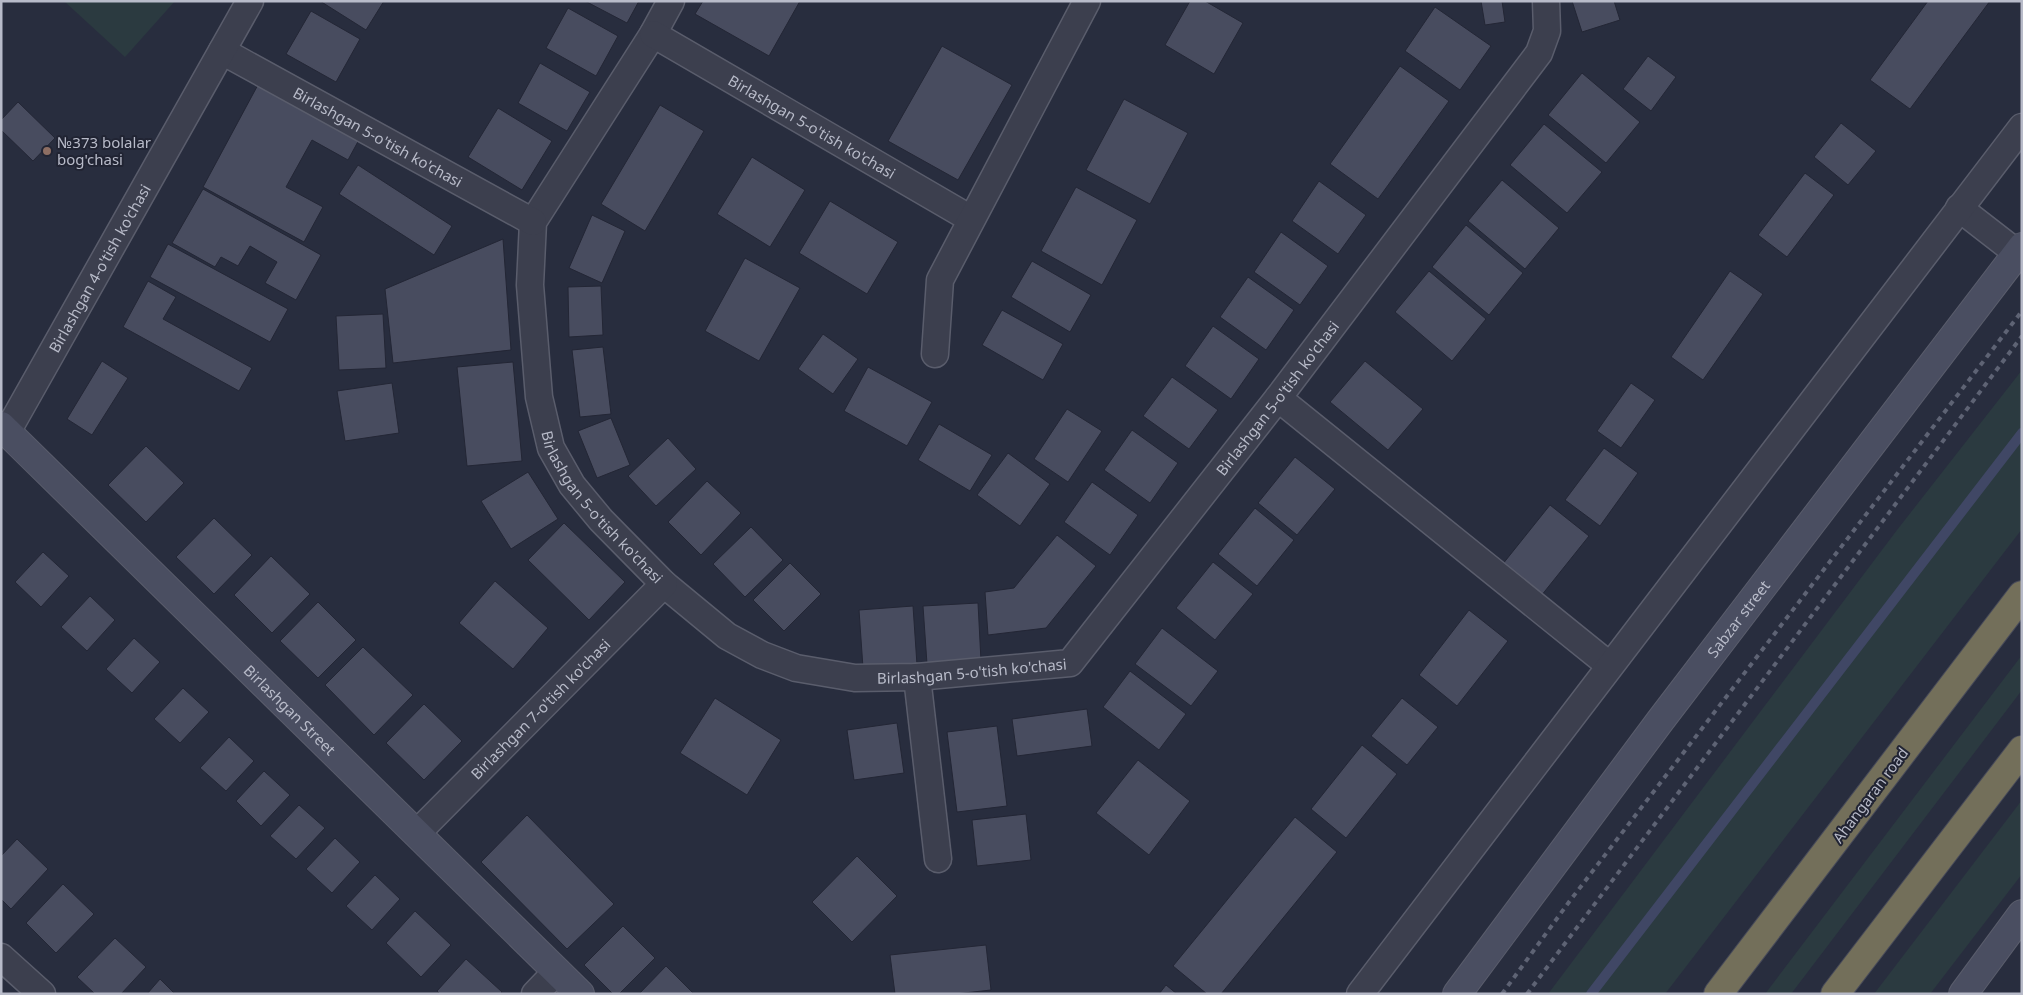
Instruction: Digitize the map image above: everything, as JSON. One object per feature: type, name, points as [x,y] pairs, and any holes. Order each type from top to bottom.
[{"type":"highway","name":"Ahangaran road","points":[[1718,994],[2022,596]]},
{"type":"highway","points":[[1836,994],[2022,750]]},
{"type":"street","name":"Birlashgan 4-o'tish ko'chasi","points":[[4,429],[250,1]]},
{"type":"street","points":[[533,222],[654,34],[671,1]]},
{"type":"street","points":[[935,354],[940,280],[1087,1]]},
{"type":"street","name":"Birlashgan 5-o'tish ko'chasi","points":[[222,50],[533,222],[530,285],[534,346],[540,397],[551,448],[572,485],[664,584],[727,636],[762,655],[796,668],[855,678],[917,677],[1070,663],[1278,398],[1539,53],[1548,31],[1546,1]]},
{"type":"street","name":"Birlashgan 5-o'tish ko'chasi","points":[[654,34],[971,219]]},
{"type":"street","points":[[1360,994],[1609,664],[2022,128]]},
{"type":"street","points":[[1959,208],[2020,250]]},
{"type":"street","name":"Sabzar street","points":[[1457,994],[1660,721],[2020,250]]},
{"type":"street","points":[[1278,398],[1609,664]]},
{"type":"street","name":"Birlashgan Street","points":[[4,429],[580,994]]},
{"type":"street","name":"Birlashgan 7-o'tish ko'chasi","points":[[417,833],[664,584]]},
{"type":"street","points":[[917,677],[938,859]]},
{"type":"street","points":[[1962,994],[2022,914]]},
{"type":"street","points":[[1,957],[42,994]]},
{"type":"street","points":[[535,994],[556,971]]},
{"type":"shaded area","points":[[64,1],[175,1],[125,57]]},
{"type":"shaded area","points":[[2022,370],[2022,529],[1665,994],[1548,994],[1897,530]]},
{"type":"shaded area","points":[[2022,655],[2022,690],[1791,994],[1765,994]]},
{"type":"shaded area","points":[[2022,800],[2022,874],[1930,994],[1874,994]]},
{"type":"building","points":[[320,1],[384,1],[366,30]]},
{"type":"building","points":[[585,1],[639,1],[627,23]]},
{"type":"building","points":[[703,1],[800,1],[769,56],[695,14]]},
{"type":"building","points":[[1190,1],[1205,1],[1243,23],[1214,74],[1165,45]]},
{"type":"building","points":[[1481,1],[1502,1],[1505,22],[1485,25]]},
{"type":"building","points":[[1572,1],[1614,1],[1620,20],[1582,32]]},
{"type":"building","points":[[1928,1],[1990,1],[1910,109],[1870,80]]},
{"type":"building","points":[[1435,7],[1491,46],[1460,90],[1405,51]]},
{"type":"building","points":[[568,8],[618,36],[596,76],[546,48]]},
{"type":"building","points":[[311,11],[360,39],[336,82],[286,54]]},
{"type":"building","points":[[942,46],[1012,85],[958,180],[888,141]]},
{"type":"building","points":[[1648,56],[1676,77],[1651,111],[1623,89]]},
{"type":"building","points":[[540,63],[590,92],[567,131],[518,103]]},
{"type":"building","points":[[1400,66],[1449,101],[1378,199],[1330,164]]},
{"type":"building","points":[[1582,73],[1640,122],[1606,163],[1548,115]]},
{"type":"building","points":[[260,81],[361,136],[348,160],[312,140],[286,187],[323,207],[304,242],[203,187]]},
{"type":"building","points":[[1124,99],[1188,133],[1150,204],[1086,170]]},
{"type":"building","points":[[18,102],[55,138],[33,161],[1,130],[1,120]]},
{"type":"building","points":[[660,105],[704,131],[645,231],[601,204]]},
{"type":"building","points":[[498,108],[552,141],[522,190],[468,157]]},
{"type":"building","points":[[1841,123],[1876,151],[1848,185],[1814,157]]},
{"type":"building","points":[[1544,124],[1602,172],[1567,213],[1510,165]]},
{"type":"building","points":[[752,157],[805,190],[770,247],[717,214]]},
{"type":"building","points":[[358,165],[452,226],[434,255],[339,194]]},
{"type":"building","points":[[1805,173],[1834,195],[1787,257],[1758,235]]},
{"type":"building","points":[[1502,180],[1559,228],[1525,269],[1468,221]]},
{"type":"building","points":[[1319,181],[1366,215],[1338,254],[1292,221]]},
{"type":"building","points":[[1076,187],[1137,220],[1102,285],[1041,251]]},
{"type":"building","points":[[203,189],[321,255],[296,300],[265,283],[277,262],[250,246],[238,266],[221,257],[215,267],[172,243]]},
{"type":"building","points":[[830,201],[898,242],[867,294],[799,253]]},
{"type":"building","points":[[592,215],[625,231],[602,283],[569,268]]},
{"type":"building","points":[[1466,225],[1523,273],[1489,315],[1432,267]]},
{"type":"building","points":[[1281,232],[1328,266],[1300,305],[1254,272]]},
{"type":"building","points":[[503,239],[511,350],[393,363],[385,289]]},
{"type":"building","points":[[168,244],[288,309],[270,342],[150,277]]},
{"type":"building","points":[[745,258],[800,288],[759,361],[705,331]]},
{"type":"building","points":[[1032,261],[1091,295],[1070,332],[1011,297]]},
{"type":"building","points":[[1429,271],[1486,319],[1452,361],[1395,312]]},
{"type":"building","points":[[1730,271],[1763,294],[1703,380],[1671,357]]},
{"type":"building","points":[[1248,277],[1294,310],[1266,350],[1220,317]]},
{"type":"building","points":[[148,281],[176,297],[163,319],[252,368],[239,391],[123,327]]},
{"type":"building","points":[[601,286],[603,335],[569,337],[568,287]]},
{"type":"building","points":[[1002,310],[1063,344],[1043,380],[982,345]]},
{"type":"building","points":[[383,314],[386,368],[339,370],[336,316]]},
{"type":"building","points":[[1213,326],[1259,359],[1231,399],[1185,366]]},
{"type":"building","points":[[823,334],[858,359],[833,394],[798,369]]},
{"type":"building","points":[[603,347],[611,414],[580,417],[572,350]]},
{"type":"building","points":[[102,361],[128,378],[92,435],[67,419]]},
{"type":"building","points":[[1365,361],[1423,409],[1388,450],[1330,402]]},
{"type":"building","points":[[513,362],[522,461],[467,466],[457,367]]},
{"type":"building","points":[[868,367],[932,402],[907,446],[844,411]]},
{"type":"building","points":[[1172,377],[1218,410],[1189,449],[1143,416]]},
{"type":"building","points":[[392,383],[399,433],[345,441],[337,391]]},
{"type":"building","points":[[1631,383],[1655,400],[1621,448],[1597,431]]},
{"type":"building","points":[[1067,409],[1102,431],[1068,482],[1034,459]]},
{"type":"building","points":[[611,418],[630,465],[597,478],[578,431]]},
{"type":"building","points":[[939,424],[992,455],[970,491],[918,460]]},
{"type":"building","points":[[1132,430],[1178,463],[1150,503],[1104,470]]},
{"type":"building","points":[[668,438],[696,469],[656,506],[628,476]]},
{"type":"building","points":[[146,446],[184,483],[146,522],[108,485]]},
{"type":"building","points":[[1604,448],[1638,473],[1600,526],[1565,500]]},
{"type":"building","points":[[1008,453],[1050,484],[1020,526],[977,495]]},
{"type":"building","points":[[1295,457],[1335,489],[1297,535],[1258,503]]},
{"type":"building","points":[[528,472],[558,519],[511,549],[481,501]]},
{"type":"building","points":[[707,481],[741,513],[701,555],[668,522]]},
{"type":"building","points":[[1092,482],[1138,515],[1110,555],[1064,522]]},
{"type":"building","points":[[1550,505],[1589,536],[1537,601],[1498,570]]},
{"type":"building","points":[[1255,508],[1294,540],[1257,586],[1218,554]]},
{"type":"building","points":[[214,518],[252,555],[214,594],[176,557]]},
{"type":"building","points":[[564,523],[625,582],[589,620],[528,560]]},
{"type":"building","points":[[751,527],[783,560],[745,597],[713,564]]},
{"type":"building","points":[[1057,535],[1096,566],[1046,628],[988,635],[985,592],[1014,588]]},
{"type":"building","points":[[43,552],[69,576],[41,607],[15,582]]},
{"type":"building","points":[[271,556],[310,594],[272,633],[234,595]]},
{"type":"building","points":[[1213,562],[1253,594],[1215,640],[1176,608]]},
{"type":"building","points":[[790,563],[821,594],[784,631],[753,600]]},
{"type":"building","points":[[495,581],[548,628],[513,669],[459,623]]},
{"type":"building","points":[[90,596],[115,620],[87,651],[61,627]]},
{"type":"building","points":[[318,602],[356,640],[318,678],[280,641]]},
{"type":"building","points":[[978,603],[981,661],[927,664],[923,606]]},
{"type":"building","points":[[913,606],[917,665],[863,668],[859,610]]},
{"type":"building","points":[[1469,610],[1508,641],[1457,706],[1419,675]]},
{"type":"building","points":[[1162,628],[1218,671],[1191,706],[1135,664]]},
{"type":"building","points":[[134,638],[160,662],[132,693],[106,669]]},
{"type":"building","points":[[363,647],[413,695],[374,735],[325,685]]},
{"type":"building","points":[[1130,671],[1186,714],[1159,750],[1103,707]]},
{"type":"building","points":[[183,688],[209,712],[180,743],[154,719]]},
{"type":"building","points":[[715,698],[781,740],[747,795],[680,753]]},
{"type":"building","points":[[1402,698],[1438,727],[1407,765],[1371,736]]},
{"type":"building","points":[[424,704],[462,741],[424,780],[386,743]]},
{"type":"building","points":[[1087,709],[1092,746],[1017,756],[1012,719]]},
{"type":"building","points":[[897,723],[904,773],[854,780],[847,730]]},
{"type":"building","points":[[997,726],[1007,806],[957,812],[947,732]]},
{"type":"building","points":[[229,737],[254,761],[226,791],[200,768]]},
{"type":"building","points":[[1362,745],[1397,774],[1346,838],[1311,809]]},
{"type":"building","points":[[1138,760],[1190,801],[1149,855],[1096,813]]},
{"type":"building","points":[[264,771],[290,795],[261,826],[236,801]]},
{"type":"building","points":[[299,805],[325,828],[296,859],[270,836]]},
{"type":"building","points":[[1026,814],[1031,860],[977,866],[972,820]]},
{"type":"building","points":[[527,815],[614,904],[567,949],[481,862]]},
{"type":"building","points":[[1295,817],[1337,852],[1221,994],[1207,994],[1173,966]]},
{"type":"building","points":[[335,838],[360,862],[332,893],[306,869]]},
{"type":"building","points":[[17,839],[48,869],[11,909],[1,899],[1,856]]},
{"type":"building","points":[[857,856],[897,896],[852,942],[812,902]]},
{"type":"building","points":[[375,875],[400,899],[372,930],[346,906]]},
{"type":"building","points":[[63,884],[94,914],[56,953],[26,923]]},
{"type":"building","points":[[415,911],[451,945],[421,977],[386,943]]},
{"type":"building","points":[[623,926],[655,958],[619,994],[613,994],[584,965]]},
{"type":"building","points":[[115,938],[146,967],[121,994],[95,994],[77,977]]},
{"type":"building","points":[[986,945],[991,990],[955,994],[895,994],[890,955]]},
{"type":"building","points":[[466,959],[502,992],[500,994],[440,994],[437,991]]},
{"type":"building","points":[[666,966],[694,994],[639,994]]},
{"type":"building","points":[[160,979],[175,994],[147,994]]},
{"type":"building","points":[[1166,985],[1177,994],[1159,994]]},
{"type":"waterway","points":[[1591,994],[2022,433]]},
{"type":"railway","points":[[1502,994],[1569,902],[2022,311]]},
{"type":"railway","points":[[1527,994],[2022,336]]},
{"type":"place","name":"№373 bolalar bog'chasi","points":[[47,151]]}]
